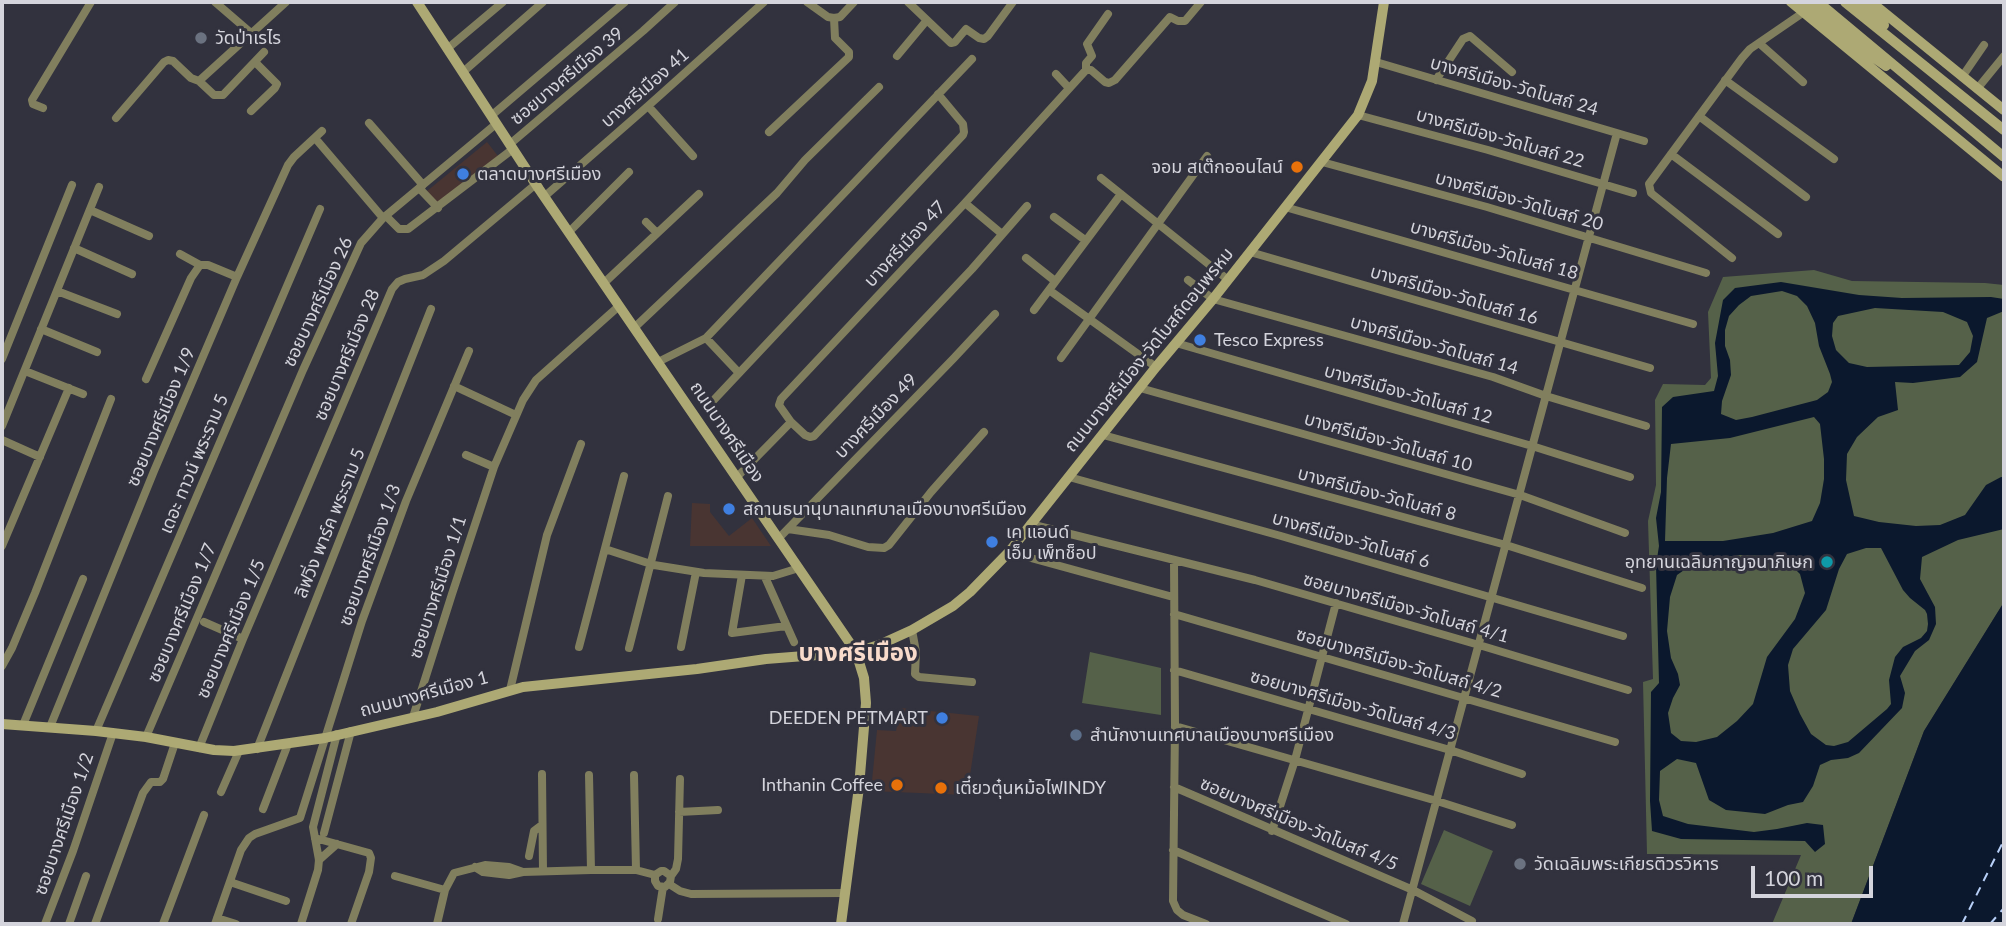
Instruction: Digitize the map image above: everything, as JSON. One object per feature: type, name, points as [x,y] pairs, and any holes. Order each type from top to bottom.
[{"type":"street","points":[[43,108],[33,104],[32,100],[92,2]]},
{"type":"street","points":[[215,2],[251,33]]},
{"type":"street","points":[[199,81],[286,2]]},
{"type":"street","name":"ถนนบางศรีเมือง","points":[[417,2],[536,184],[856,652],[866,690],[859,787],[841,924]]},
{"type":"street","points":[[447,49],[503,2]]},
{"type":"street","points":[[463,72],[543,2]]},
{"type":"street","name":"ซอยบางศรีเมือง 26","points":[[246,501],[361,243],[384,217],[421,187],[625,2]]},
{"type":"street","name":"ซอยบางศรีเมือง 39","points":[[384,217],[403,230],[438,208],[512,147],[675,2]]},
{"type":"street","name":"บางศรีเมือง 41","points":[[545,196],[764,2]]},
{"type":"street","points":[[807,2],[828,17],[834,18],[840,17],[853,2]]},
{"type":"street","points":[[908,2],[951,43],[966,29],[984,39],[1013,2]]},
{"type":"street","points":[[1108,14],[1087,44],[1092,56],[1086,63],[1086,70],[1091,70],[1110,83],[1170,17],[1185,21],[1201,2]]},
{"type":"street","name":"ถนนบางศรีเมือง-วัดโบสถ์ดอนพรหม","points":[[856,652],[879,645],[953,606],[1009,552],[1358,115],[1372,80],[1384,2]]},
{"type":"street","points":[[1791,2],[1804,7],[1946,107]]},
{"type":"street","points":[[1818,2],[2004,157]]},
{"type":"street","points":[[1845,2],[2004,130]]},
{"type":"street","points":[[1857,2],[1956,92]]},
{"type":"street","points":[[1871,2],[2004,110]]},
{"type":"street","points":[[1732,258],[1651,193],[1651,181],[1742,58],[1804,7]]},
{"type":"street","points":[[1804,7],[2003,177]]},
{"type":"street","points":[[769,132],[849,57],[846,48],[835,38],[834,18]]},
{"type":"street","points":[[897,56],[927,20]]},
{"type":"street","points":[[1436,80],[1463,39],[1470,36],[1512,72]]},
{"type":"street","points":[[1759,43],[1803,82]]},
{"type":"street","points":[[1962,77],[1984,45]]},
{"type":"street","points":[[116,118],[168,60],[177,63],[191,78],[219,96],[264,52]]},
{"type":"street","points":[[1977,89],[2004,56]]},
{"type":"street","points":[[658,362],[706,338],[972,59]]},
{"type":"street","points":[[251,111],[276,84],[255,62]]},
{"type":"street","name":"บางศรีเมือง-วัดโบสถ์ 24","points":[[1376,62],[1644,141]]},
{"type":"street","name":"บางศรีเมือง 47","points":[[792,422],[779,405],[781,399],[1086,70]]},
{"type":"street","points":[[1056,74],[1069,88]]},
{"type":"street","points":[[1725,80],[1834,159]]},
{"type":"street","points":[[634,328],[777,193],[805,160],[879,87]]},
{"type":"street","points":[[710,404],[963,135],[963,124],[938,94]]},
{"type":"street","points":[[648,106],[693,156]]},
{"type":"street","name":"บางศรีเมือง-วัดโบสถ์ 22","points":[[1358,115],[1633,193]]},
{"type":"street","points":[[1699,116],[1805,197]]},
{"type":"street","points":[[369,123],[438,208]]},
{"type":"street","points":[[1403,924],[1617,133]]},
{"type":"street","name":"ซอยบางศรีเมือง 1/9","points":[[50,727],[154,471],[288,165],[318,134],[384,217]]},
{"type":"street","points":[[1671,154],[1778,234]]},
{"type":"street","points":[[1061,358],[1207,156]]},
{"type":"street","name":"บางศรีเมือง-วัดโบสถ์ 20","points":[[1322,162],[1589,237],[1706,274]]},
{"type":"street","points":[[569,232],[629,172]]},
{"type":"street","points":[[1101,178],[1227,279]]},
{"type":"street","name":"ซอยบางศรีเมือง 28","points":[[293,522],[398,282],[423,275],[444,261],[536,184]]},
{"type":"street","points":[[2,359],[72,185]]},
{"type":"street","points":[[2,426],[99,187]]},
{"type":"street","points":[[604,283],[699,194]]},
{"type":"street","points":[[1034,310],[1121,194]]},
{"type":"street","points":[[965,203],[1002,234]]},
{"type":"street","points":[[736,478],[792,422],[810,437],[814,436],[953,289],[1027,206]]},
{"type":"street","name":"บางศรีเมือง-วัดโบสถ์ 18","points":[[1285,207],[1693,324]]},
{"type":"street","name":"เดอะ ทาวน์ พระราม 5","points":[[96,731],[320,209]]},
{"type":"street","points":[[90,210],[149,236]]},
{"type":"street","points":[[1054,217],[1085,240]]},
{"type":"street","points":[[646,222],[657,233]]},
{"type":"street","points":[[74,248],[132,274]]},
{"type":"street","name":"บางศรีเมือง-วัดโบสถ์ 16","points":[[1250,252],[1650,368]]},
{"type":"street","points":[[180,254],[200,265],[208,265],[237,277]]},
{"type":"street","points":[[1026,258],[1055,281]]},
{"type":"street","points":[[146,379],[191,278],[200,265]]},
{"type":"street","points":[[1188,280],[1213,299]]},
{"type":"street","points":[[1049,290],[1156,367]]},
{"type":"street","points":[[57,291],[117,314]]},
{"type":"street","name":"บางศรีเมือง-วัดโบสถ์ 14","points":[[1213,299],[1493,377],[1646,426]]},
{"type":"street","name":"ซอยบางศรีเมือง 1/1","points":[[413,717],[494,467],[530,387],[619,306]]},
{"type":"street","name":"ลิฟวิ่ง พาร์ค พระราม 5","points":[[257,749],[431,309]]},
{"type":"street","name":"บางศรีเมือง 49","points":[[779,538],[995,314]]},
{"type":"street","points":[[41,329],[97,352]]},
{"type":"street","points":[[706,338],[739,373]]},
{"type":"street","name":"บางศรีเมือง-วัดโบสถ์ 12","points":[[1177,343],[1630,477]]},
{"type":"street","name":"ซอยบางศรีเมือง 1/3","points":[[230,882],[241,850],[249,838],[300,818],[371,597],[406,501],[469,351]]},
{"type":"street","points":[[24,371],[83,394]]},
{"type":"street","points":[[454,386],[516,415]]},
{"type":"street","points":[[2,546],[69,388]]},
{"type":"street","name":"บางศรีเมือง-วัดโบสถ์ 10","points":[[1140,388],[1520,495],[1625,533]]},
{"type":"street","points":[[2,666],[35,593],[111,399]]},
{"type":"street","points":[[788,529],[829,535],[878,549],[889,545],[984,432]]},
{"type":"street","name":"บางศรีเมือง-วัดโบสถ์ 8","points":[[1103,435],[1506,545],[1642,587]]},
{"type":"street","points":[[2,440],[40,457]]},
{"type":"street","points":[[510,690],[547,536],[581,444]]},
{"type":"street","points":[[466,455],[494,467]]},
{"type":"street","points":[[579,647],[624,476]]},
{"type":"street","name":"บางศรีเมือง-วัดโบสถ์ 6","points":[[1069,477],[1623,636]]},
{"type":"street","points":[[629,649],[668,496]]},
{"type":"street","name":"ซอยบางศรีเมือง 1/7","points":[[146,737],[246,501]]},
{"type":"street","name":"ซอยบางศรีเมือง 1/5","points":[[199,748],[293,522]]},
{"type":"street","name":"ซอยบางศรีเมือง-วัดโบสถ์ 4/1","points":[[1030,524],[1336,603],[1628,690]]},
{"type":"street","points":[[605,549],[651,564],[696,572],[765,577],[799,568]]},
{"type":"street","points":[[1009,552],[1173,597]]},
{"type":"street","points":[[1174,561],[1173,901],[1183,915],[1206,924]]},
{"type":"street","points":[[681,647],[696,572]]},
{"type":"street","points":[[742,575],[732,633],[786,626]]},
{"type":"street","points":[[765,577],[794,642]]},
{"type":"street","points":[[23,725],[83,579]]},
{"type":"street","points":[[1272,831],[1296,760],[1336,603]]},
{"type":"street","name":"ซอยบางศรีเมือง-วัดโบสถ์ 4/2","points":[[1174,614],[1615,742]]},
{"type":"street","points":[[204,622],[243,639]]},
{"type":"street","points":[[912,629],[916,652],[915,674],[919,677],[972,682]]},
{"type":"street","name":"ถนนบางศรีเมือง 1","points":[[2,724],[96,731],[146,737],[199,748],[239,751],[325,738],[535,685],[697,669],[766,659],[856,652]]},
{"type":"street","name":"ซอยบางศรีเมือง-วัดโบสถ์ 4/3","points":[[1174,670],[1450,750],[1522,774]]},
{"type":"street","points":[[1175,726],[1512,825]]},
{"type":"street","points":[[324,833],[351,731]]},
{"type":"street","name":"ซอยบางศรีเมือง 1/2","points":[[45,924],[113,733]]},
{"type":"street","points":[[301,924],[318,870],[319,860],[313,827],[337,734]]},
{"type":"street","points":[[95,924],[143,793],[151,782],[160,782],[163,779],[175,743]]},
{"type":"street","points":[[263,810],[288,744]]},
{"type":"street","points":[[221,792],[239,751]]},
{"type":"street","points":[[542,774],[543,871]]},
{"type":"street","points":[[589,775],[591,870]]},
{"type":"street","points":[[635,775],[636,870]]},
{"type":"street","points":[[658,919],[678,859],[680,779]]},
{"type":"street","name":"ซอยบางศรีเมือง-วัดโบสถ์ 4/5","points":[[1174,787],[1413,890],[1472,921]]},
{"type":"street","points":[[679,811],[718,810]]},
{"type":"street","points":[[163,924],[204,816]]},
{"type":"street","points":[[529,856],[534,831],[542,825]]},
{"type":"street","points":[[315,838],[369,853],[369,872],[351,924]]},
{"type":"street","points":[[319,860],[337,844]]},
{"type":"street","points":[[1173,850],[1346,924]]},
{"type":"street","points":[[437,924],[445,890],[454,873],[485,865],[509,867],[523,872],[636,870],[655,875],[664,871],[668,883],[691,894],[845,893]]},
{"type":"street","points":[[655,875],[656,884],[668,883]]},
{"type":"street","points":[[69,924],[86,876]]},
{"type":"street","points":[[395,876],[445,890]]},
{"type":"street","points":[[236,924],[216,921],[230,882],[286,901]]},
{"type":"shaded area","name":"ตลาดบางศรีเมือง","points":[[487,142],[498,156],[438,205],[427,191]]},
{"type":"shaded area","points":[[692,503],[710,504],[710,512],[729,536],[752,518],[771,546],[690,546]]},
{"type":"shaded area","points":[[901,708],[979,716],[967,795],[871,791],[877,730],[896,731]]},
{"type":"green space","name":"อุทยานเฉลิมกาญจนาภิเษก","points":[[1814,270],[1852,281],[2004,285],[2004,602],[1924,731],[1851,924],[1772,924],[1801,855],[1647,854],[1643,682],[1653,679],[1648,521],[1656,485],[1655,400],[1663,384],[1705,385],[1711,378],[1708,312],[1723,277]]},
{"type":"green space","points":[[1090,652],[1161,668],[1161,715],[1082,703]]},
{"type":"green space","points":[[1444,830],[1493,851],[1470,906],[1421,884]]},
{"type":"water","points":[[1781,282],[1859,295],[2004,299],[2004,311],[1987,318],[1977,362],[1960,377],[1913,383],[1895,382],[1898,410],[1878,417],[1857,437],[1847,454],[1846,480],[1854,516],[1879,522],[1916,526],[1940,525],[1965,515],[1986,485],[2004,477],[2004,529],[1958,540],[1922,557],[1920,579],[1935,607],[1936,624],[1929,640],[1915,651],[1900,676],[1905,693],[1902,708],[1859,753],[1820,765],[1813,786],[1803,802],[1765,814],[1726,810],[1709,800],[1696,763],[1677,759],[1660,771],[1659,800],[1663,816],[1688,824],[1754,832],[1807,823],[1823,825],[1825,844],[1815,852],[1805,841],[1681,839],[1652,831],[1651,692],[1659,683],[1656,565],[1659,546],[1656,518],[1661,492],[1662,407],[1673,397],[1714,391],[1718,376],[1715,343],[1723,300],[1735,288]],"holes":[[[1782,291],[1797,296],[1807,306],[1815,323],[1819,346],[1832,382],[1828,392],[1817,400],[1736,420],[1721,414],[1722,401],[1731,375],[1725,346],[1725,330],[1729,316],[1751,296]],[[1875,308],[1943,312],[1967,322],[1973,336],[1970,352],[1959,365],[1867,367],[1849,363],[1836,350],[1832,336],[1833,323],[1838,316]],[[1814,417],[1820,424],[1824,479],[1820,503],[1812,521],[1773,533],[1723,541],[1665,541],[1671,444],[1730,438]],[[1866,548],[1881,548],[1903,590],[1925,610],[1928,624],[1927,631],[1921,638],[1903,647],[1895,657],[1889,680],[1891,704],[1848,742],[1834,746],[1826,745],[1811,734],[1790,691],[1788,665],[1793,649],[1826,610],[1839,569],[1847,554]],[[1740,555],[1772,556],[1791,565],[1800,574],[1805,593],[1795,619],[1767,657],[1753,704],[1717,737],[1696,742],[1681,741],[1671,733],[1668,713],[1680,685],[1671,658],[1667,631],[1670,597],[1677,575],[1697,561]]]},
{"type":"water","points":[[2004,602],[2004,924],[1851,924],[1924,731]]},
{"type":"ferry route","points":[[1962,924],[2004,840]]},
{"type":"ferry route","points":[[1990,924],[2004,908]]},
{"type":"place","name":"วัดป่าเรไร","points":[[201,38]]},
{"type":"place","name":"จอม สเต๊กออนไลน์","points":[[1297,167]]},
{"type":"place","name":"ตลาดบางศรีเมือง","points":[[463,174]]},
{"type":"place","name":"Tesco Express","points":[[1200,340]]},
{"type":"place","name":"สถานธนานุบาลเทศบาลเมืองบางศรีเมือง","points":[[729,509]]},
{"type":"place","name":"เค แอนด์ เอ็ม เพ็ทช็อป","points":[[992,542]]},
{"type":"place","name":"อุทยานเฉลิมกาญจนาภิเษก","points":[[1827,562]]},
{"type":"place","name":"DEEDEN PETMART","points":[[942,718]]},
{"type":"place","name":"สำนักงานเทศบาลเมืองบางศรีเมือง","points":[[1076,735]]},
{"type":"place","name":"Inthanin Coffee","points":[[897,785]]},
{"type":"place","name":"เตี๋ยวตุ๋นหม้อไฟINDY","points":[[941,788]]},
{"type":"place","name":"วัดเฉลิมพระเกียรติวรวิหาร","points":[[1520,864]]},
{"type":"district","name":"บางศรีเมือง","points":[[858,653]]}]
